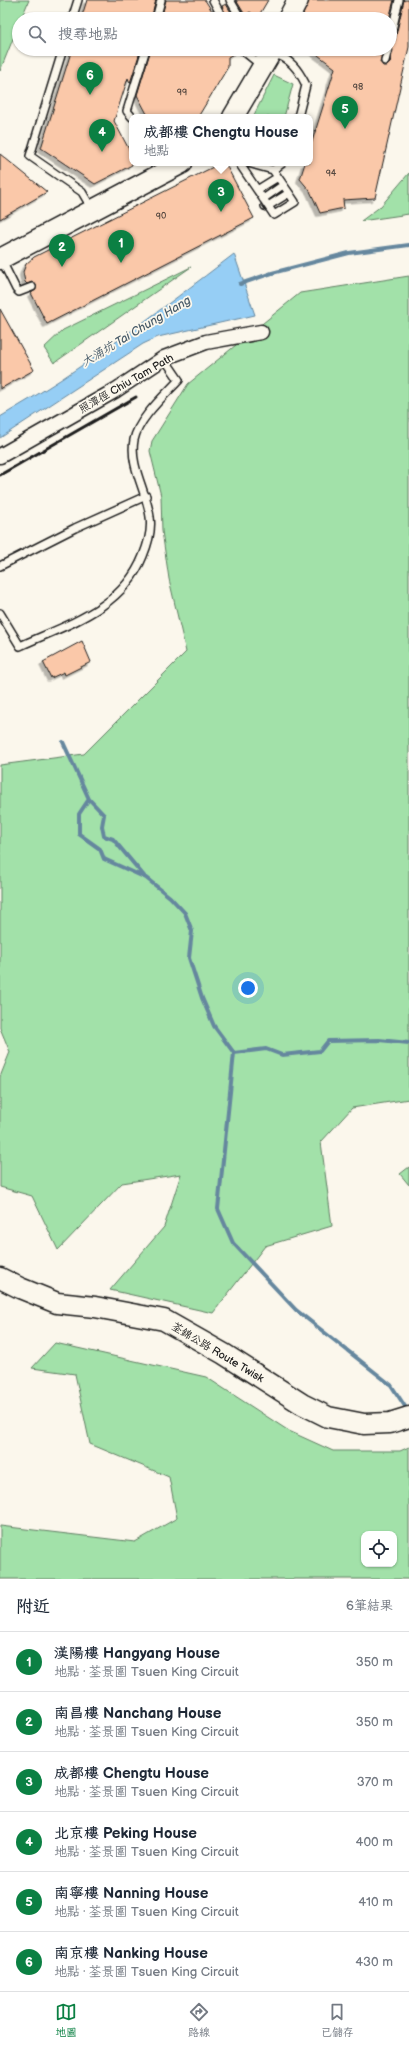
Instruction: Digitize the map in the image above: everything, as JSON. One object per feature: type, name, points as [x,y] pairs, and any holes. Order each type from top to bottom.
[{"type":"main road","points":[[292,12],[298,0]]},
{"type":"main road","points":[[235,114],[267,56]]},
{"type":"main road","points":[[0,259],[176,166]]},
{"type":"main road","name":"荃錦公路 Route Twisk","points":[[0,1278],[57,1303],[110,1309],[164,1320],[224,1354],[302,1404],[328,1417],[364,1424],[390,1423],[409,1417]]},
{"type":"street","name":"照潭徑 Chiu Tam Path","points":[[0,456],[116,390],[164,358],[206,342],[261,332]]},
{"type":"lane","points":[[74,12],[78,0]]},
{"type":"lane","points":[[158,12],[162,0]]},
{"type":"lane","points":[[213,0],[219,12]]},
{"type":"lane","points":[[230,0],[237,12]]},
{"type":"lane","points":[[396,12],[399,0]]},
{"type":"lane","points":[[61,56],[30,156],[82,192],[93,211]]},
{"type":"lane","points":[[130,114],[127,111],[144,56]]},
{"type":"lane","points":[[282,56],[298,69],[306,85],[299,114]]},
{"type":"lane","points":[[385,61],[386,56]]},
{"type":"lane","points":[[239,166],[266,207],[274,208],[285,200],[286,193],[267,166]]},
{"type":"lane","points":[[239,166],[274,215],[295,202],[273,170],[259,166]]},
{"type":"lane","points":[[273,170],[279,166]]},
{"type":"lane","points":[[257,190],[278,177]]},
{"type":"lane","points":[[263,199],[283,185]]},
{"type":"lane","points":[[268,206],[289,192]]},
{"type":"lane","points":[[0,259],[16,289],[23,292],[32,287]]},
{"type":"lane","points":[[0,613],[20,646],[81,618],[111,602],[127,584],[138,567],[146,547],[150,518],[146,496],[133,454],[134,440],[138,426],[179,380],[164,358]]},
{"type":"lane","points":[[0,566],[75,528],[146,496]]},
{"type":"green space","points":[[0,0],[29,0],[24,12],[12,12],[12,41],[0,71]]},
{"type":"green space","points":[[274,75],[293,84],[285,114],[254,114]]},
{"type":"green space","points":[[409,173],[409,214],[361,221],[381,206]]},
{"type":"green space","points":[[191,267],[54,363],[44,348],[63,330]]},
{"type":"green space","points":[[409,276],[409,1099],[352,1108],[321,1142],[332,1226],[265,1246],[213,1313],[110,1290],[164,1227],[181,1174],[122,1183],[58,1250],[32,1196],[0,1187],[0,1077],[10,1052],[0,1028],[0,765],[84,754],[186,652],[169,579],[162,531],[161,496],[150,451],[152,441],[188,384],[300,293]]},
{"type":"green space","points":[[409,1167],[409,1185],[400,1174]]},
{"type":"green space","points":[[55,1343],[206,1377],[289,1431],[333,1451],[400,1451],[409,1447],[409,1579],[0,1579],[0,1526],[135,1542],[177,1518],[169,1477],[90,1444],[75,1374],[32,1368]]},
{"type":"water","points":[[234,254],[255,315],[158,337],[143,344],[0,438],[0,417],[31,399],[90,360]]},
{"type":"building","points":[[87,0],[156,0],[153,12],[83,12]]},
{"type":"building","points":[[166,0],[205,0],[213,12],[163,12]]},
{"type":"building","points":[[236,0],[268,0],[261,12],[243,12]]},
{"type":"building","points":[[309,0],[394,0],[391,12],[304,12]]},
{"type":"building","points":[[404,0],[409,0],[409,47],[375,198],[343,200],[344,208],[320,213],[310,191],[300,179],[304,166],[313,166],[313,138],[335,68],[319,56],[381,56],[380,62],[383,66],[387,66],[390,63],[392,56],[397,56],[397,31]]},
{"type":"building","points":[[226,4],[231,12],[225,12],[222,6]]},
{"type":"building","points":[[70,56],[139,56],[130,83],[128,78],[114,121],[129,149],[130,166],[95,184],[41,148]]},
{"type":"building","points":[[149,56],[230,56],[228,57],[228,67],[200,114],[147,114],[137,95]]},
{"type":"building","points":[[0,154],[47,192],[0,219]]},
{"type":"building","points":[[215,166],[227,166],[254,218],[47,324],[31,293],[36,290],[36,285],[32,282],[27,284],[25,282],[23,272],[26,264],[34,257]]},
{"type":"building","points":[[0,309],[34,370],[0,389]]},
{"type":"building","points":[[82,641],[91,662],[65,675],[64,672],[51,678],[43,662]]},
{"type":"waterway","name":"大涌坑 Tai Chung Hang","points":[[240,284],[272,273],[349,253],[409,245]]},
{"type":"waterway","points":[[63,742],[89,799],[79,814],[79,834],[100,849],[104,859],[146,878],[170,897],[185,913],[192,931],[189,958],[202,998],[214,1026],[234,1053],[218,1209],[233,1243],[296,1310],[391,1385],[408,1411]]},
{"type":"waterway","points":[[89,799],[104,815],[102,826],[104,836],[113,839],[144,876]]},
{"type":"waterway","points":[[234,1053],[266,1049],[282,1055],[320,1051],[328,1041],[379,1040],[409,1043]]},
{"type":"railway","points":[[0,475],[136,397]]},
{"type":"place","name":"南京樓 Nanking House","points":[[90,95]]},
{"type":"place","name":"南寧樓 Nanning House","points":[[345,129]]},
{"type":"place","name":"北京樓 Peking House","points":[[102,152]]},
{"type":"place","name":"成都樓 Chengtu House","points":[[221,212]]},
{"type":"place","name":"漢陽樓 Hangyang House","points":[[121,263]]},
{"type":"place","name":"南昌樓 Nanchang House","points":[[62,267]]}]
